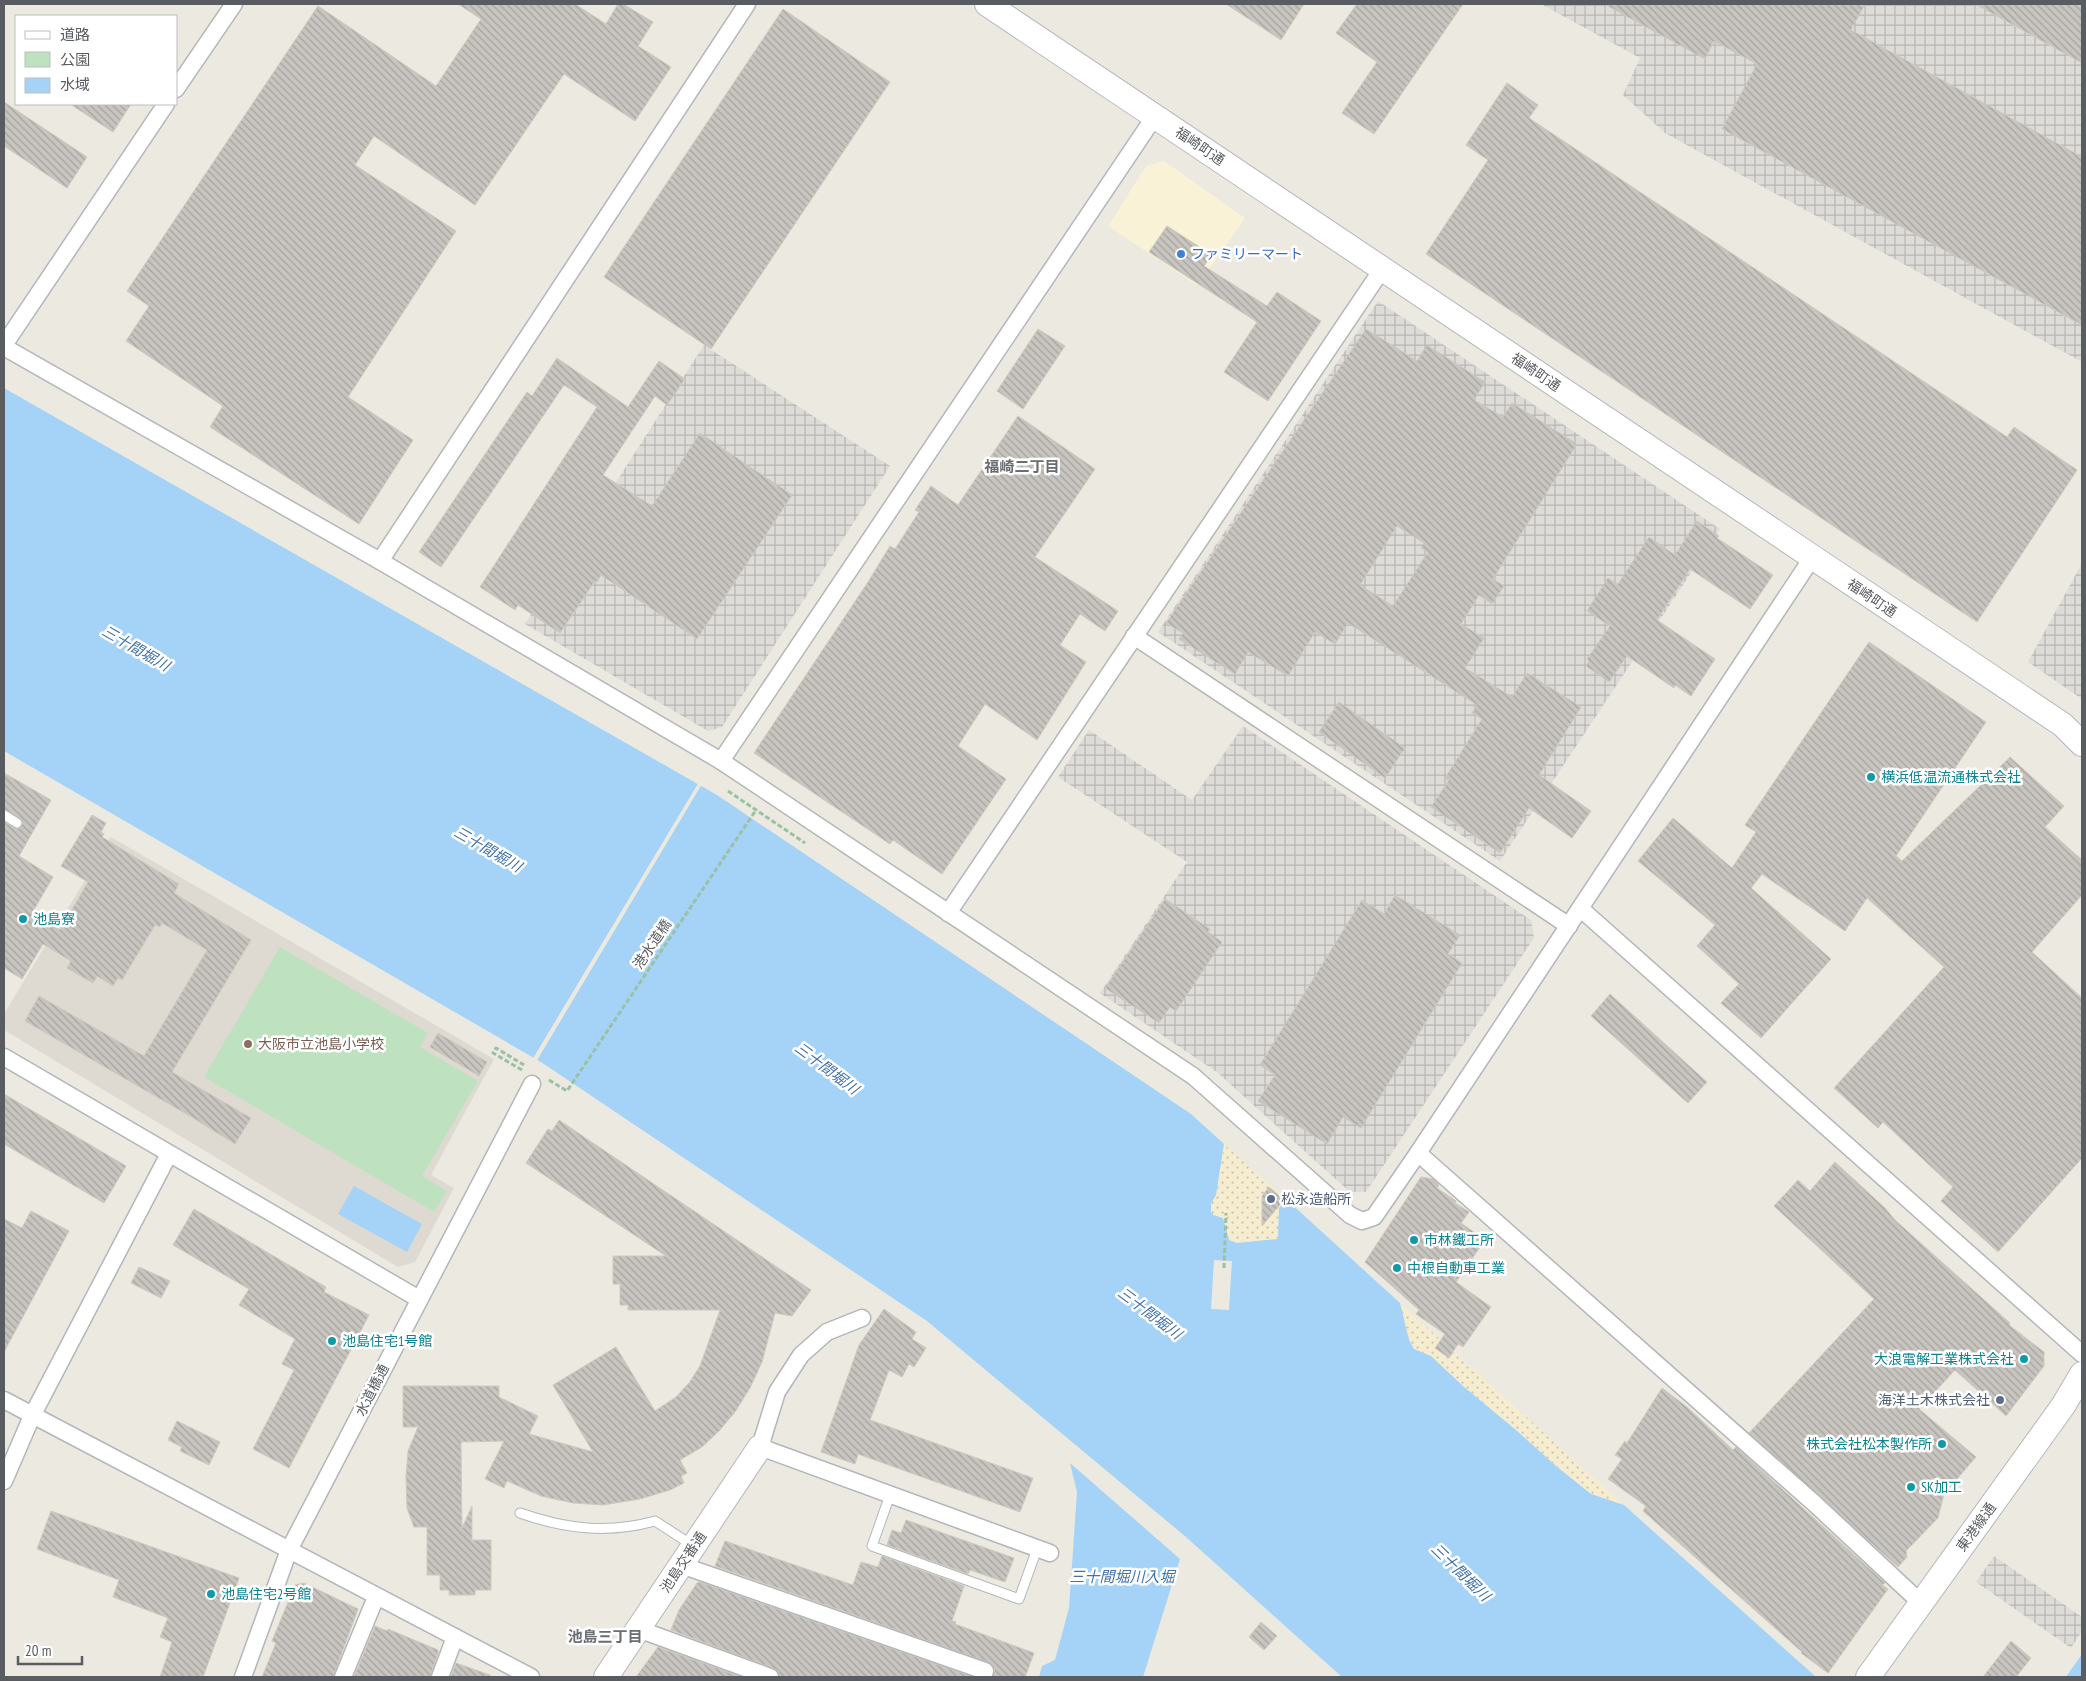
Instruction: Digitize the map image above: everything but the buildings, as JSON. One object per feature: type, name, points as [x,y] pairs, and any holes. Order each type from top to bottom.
[{"type":"street","points":[[178,86],[234,4]]},
{"type":"street","points":[[380,561],[747,4]]},
{"type":"street","name":"福崎町通","points":[[987,4],[2063,725],[2082,744]]},
{"type":"street","points":[[165,105],[4,346],[380,561],[721,761],[1193,1076],[1350,1216],[1362,1221],[1374,1217],[1418,1153],[1812,558]]},
{"type":"street","points":[[721,761],[1155,116]]},
{"type":"street","points":[[948,913],[1383,268]]},
{"type":"street","points":[[1134,636],[1569,926]]},
{"type":"street","points":[[2063,725],[2082,762]]},
{"type":"street","points":[[1581,909],[2082,1354]]},
{"type":"street","points":[[4,1056],[419,1299]]},
{"type":"street","name":"水道橋通","points":[[243,1677],[289,1550],[532,1084]]},
{"type":"street","points":[[1418,1153],[1815,1504],[1921,1603]]},
{"type":"street","points":[[4,1480],[32,1416],[169,1154]]},
{"type":"street","points":[[862,1318],[827,1332],[801,1355],[777,1392],[760,1447],[1044,1551]]},
{"type":"street","name":"東港線通","points":[[1868,1677],[2063,1406],[2082,1374]]},
{"type":"street","points":[[4,1400],[531,1677]]},
{"type":"street","name":"池島交番通","points":[[606,1677],[760,1447]]},
{"type":"street","points":[[687,1555],[985,1671],[983,1677]]},
{"type":"street","points":[[344,1677],[376,1597]]},
{"type":"street","points":[[638,1628],[770,1677]]},
{"type":"street","points":[[440,1677],[455,1637]]},
{"type":"lane","points":[[4,815],[17,823]]},
{"type":"lane","points":[[890,1495],[872,1546],[1020,1599],[1044,1551]]},
{"type":"lane","points":[[520,1513],[548,1523],[586,1529],[626,1528],[655,1521],[687,1555]]},
{"type":"path","points":[[728,791],[805,843]]},
{"type":"path","name":"港水道橋","points":[[567,1091],[756,810]]},
{"type":"path","points":[[522,1070],[493,1053],[496,1048],[524,1066]]},
{"type":"path","points":[[1224,1268],[1226,1213]]},
{"type":"shaded area","points":[[1541,4],[2082,4],[2082,362],[1665,133],[1623,95],[1640,58]]},
{"type":"shaded area","points":[[1164,161],[1245,218],[1198,286],[1108,226],[1146,166]]},
{"type":"shaded area","points":[[1378,301],[1720,529],[1500,861],[1158,632]]},
{"type":"shaded area","points":[[704,345],[890,466],[722,727],[708,731],[525,624]]},
{"type":"shaded area","points":[[2082,563],[2082,699],[2028,662]]},
{"type":"shaded area","points":[[1243,726],[1531,920],[1534,938],[1366,1192],[1350,1192],[1218,1073],[1100,993],[1187,862],[1058,777],[1089,730],[1192,800]]},
{"type":"shaded area","name":"大阪市立池島小学校","points":[[111,837],[494,1059],[431,1175],[454,1188],[415,1262],[398,1267],[4,1030],[4,1014]]},
{"type":"shaded area","points":[[1994,1556],[2082,1617],[2082,1631],[2071,1648],[1976,1582]]},
{"type":"sand","points":[[1224,1144],[1287,1200],[1279,1208],[1278,1239],[1233,1242],[1229,1240],[1211,1212],[1211,1204],[1216,1195]]},
{"type":"sand","points":[[1400,1303],[1624,1505],[1591,1494],[1464,1387],[1431,1356],[1414,1349],[1409,1340]]},
{"type":"green space","points":[[280,947],[428,1033],[420,1047],[478,1081],[422,1176],[447,1191],[434,1212],[204,1077]]},
{"type":"water","name":"三十間堀川","points":[[4,388],[717,795],[1191,1114],[1224,1144],[1216,1195],[1211,1204],[1211,1212],[1213,1215],[1223,1218],[1229,1240],[1237,1243],[1278,1239],[1279,1208],[1287,1200],[1400,1303],[1409,1340],[1414,1349],[1431,1356],[1464,1387],[1591,1494],[1624,1505],[1816,1677],[1342,1677],[1186,1537],[927,1321],[541,1062],[4,751]]},
{"type":"water","points":[[354,1186],[422,1224],[407,1252],[338,1214]]},
{"type":"water","name":"三十間堀川入堀","points":[[1070,1463],[1180,1559],[1143,1677],[1039,1677],[1042,1666],[1055,1660],[1069,1608],[1077,1492]]},
{"type":"water","points":[[2082,1654],[2082,1677],[2066,1677]]},
{"type":"pier","points":[[699,782],[702,784],[536,1062],[532,1060]]},
{"type":"pier","points":[[1214,1260],[1232,1261],[1229,1310],[1211,1309]]},
{"type":"place","name":"ファミリーマート","points":[[1181,254]]},
{"type":"place","name":"横浜低温流通株式会社","points":[[1871,777]]},
{"type":"place","name":"池島寮","points":[[23,919]]},
{"type":"place","name":"大阪市立池島小学校","points":[[248,1044]]},
{"type":"place","name":"松永造船所","points":[[1271,1199]]},
{"type":"place","name":"市林鐵工所","points":[[1414,1240]]},
{"type":"place","name":"中根自動車工業","points":[[1397,1268]]},
{"type":"place","name":"池島住宅1号館","points":[[332,1341]]},
{"type":"place","name":"大浪電解工業株式会社","points":[[2024,1359]]},
{"type":"place","name":"海洋土木株式会社","points":[[2000,1400]]},
{"type":"place","name":"株式会社松本製作所","points":[[1942,1444]]},
{"type":"place","name":"SK加工","points":[[1911,1487]]},
{"type":"place","name":"池島住宅2号館","points":[[211,1594]]},
{"type":"district","name":"福崎二丁目","points":[[1022,466]]},
{"type":"district","name":"池島三丁目","points":[[605,1636]]}]
